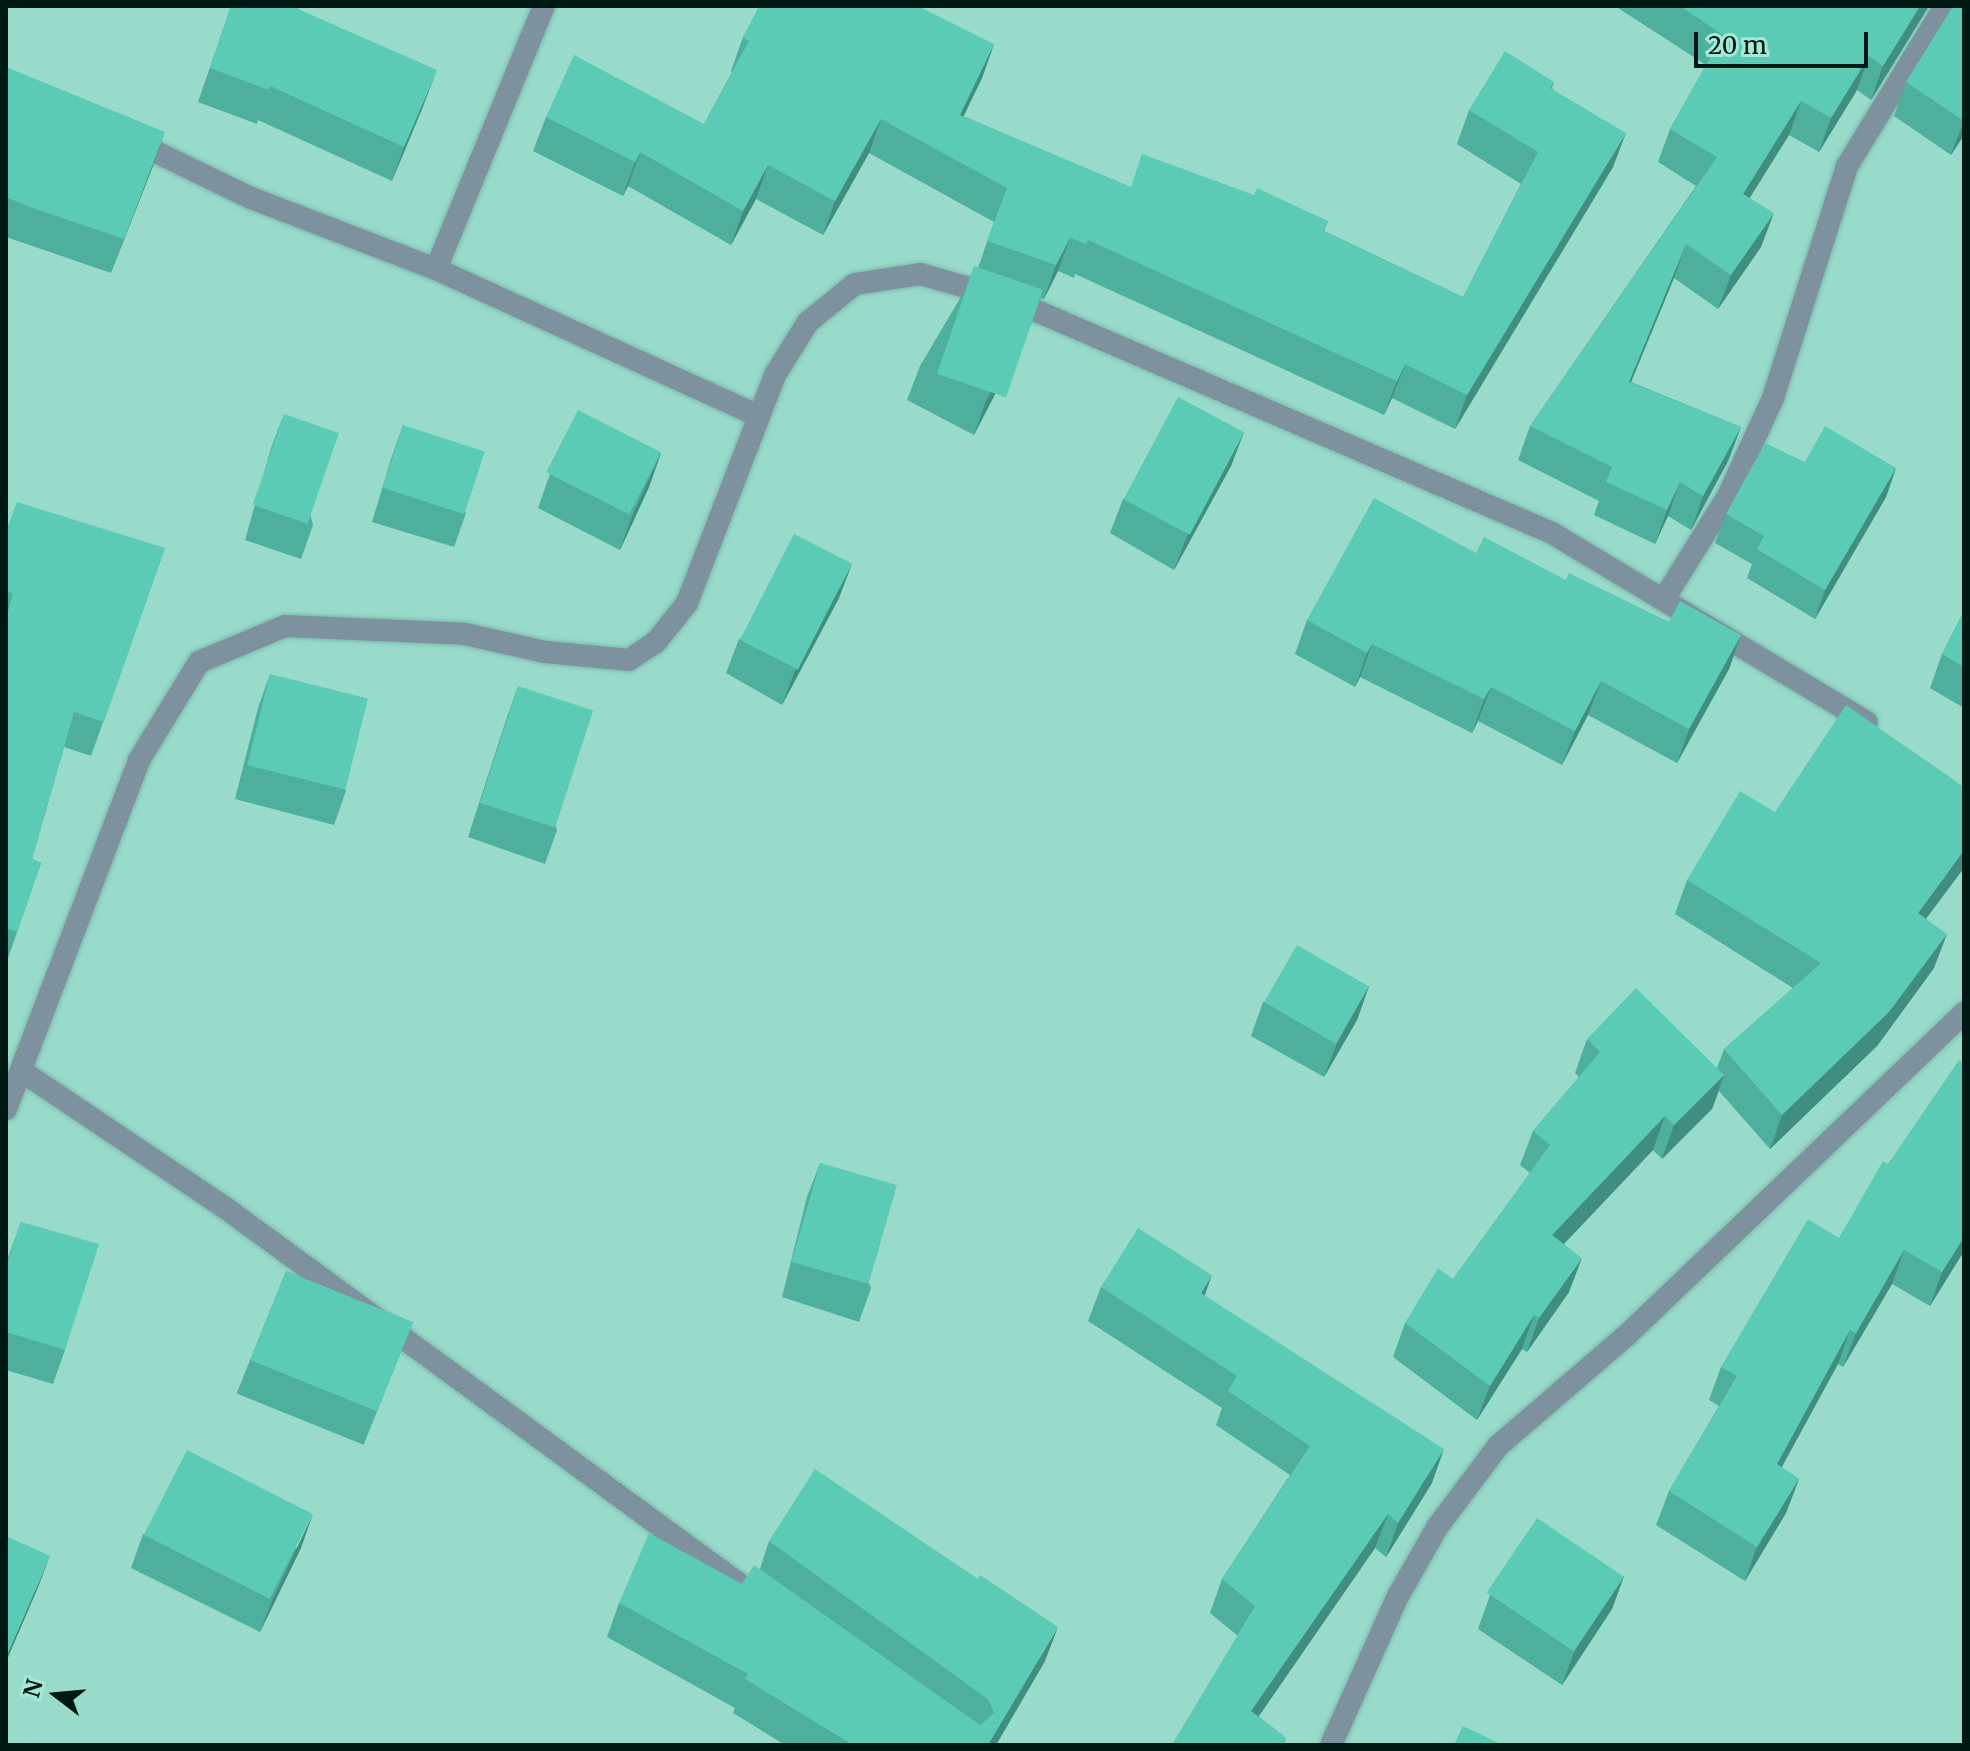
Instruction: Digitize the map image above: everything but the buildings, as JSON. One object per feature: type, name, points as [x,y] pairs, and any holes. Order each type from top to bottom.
[{"type":"street","points":[[436,269],[544,6]]},
{"type":"street","points":[[1664,599],[1728,496],[1773,398],[1847,166],[1945,6]]},
{"type":"street","points":[[107,128],[251,198],[436,269],[759,416]]},
{"type":"street","points":[[780,1614],[231,1212],[13,1089],[139,760],[199,662],[285,626],[465,634],[545,652],[629,660],[656,642],[687,603],[775,375],[808,322],[855,284],[920,274],[1011,300],[1552,533],[1885,733]]},
{"type":"street","points":[[1331,1745],[1398,1596],[1438,1526],[1498,1446],[1628,1334],[1955,1037],[1964,1013]]}]
